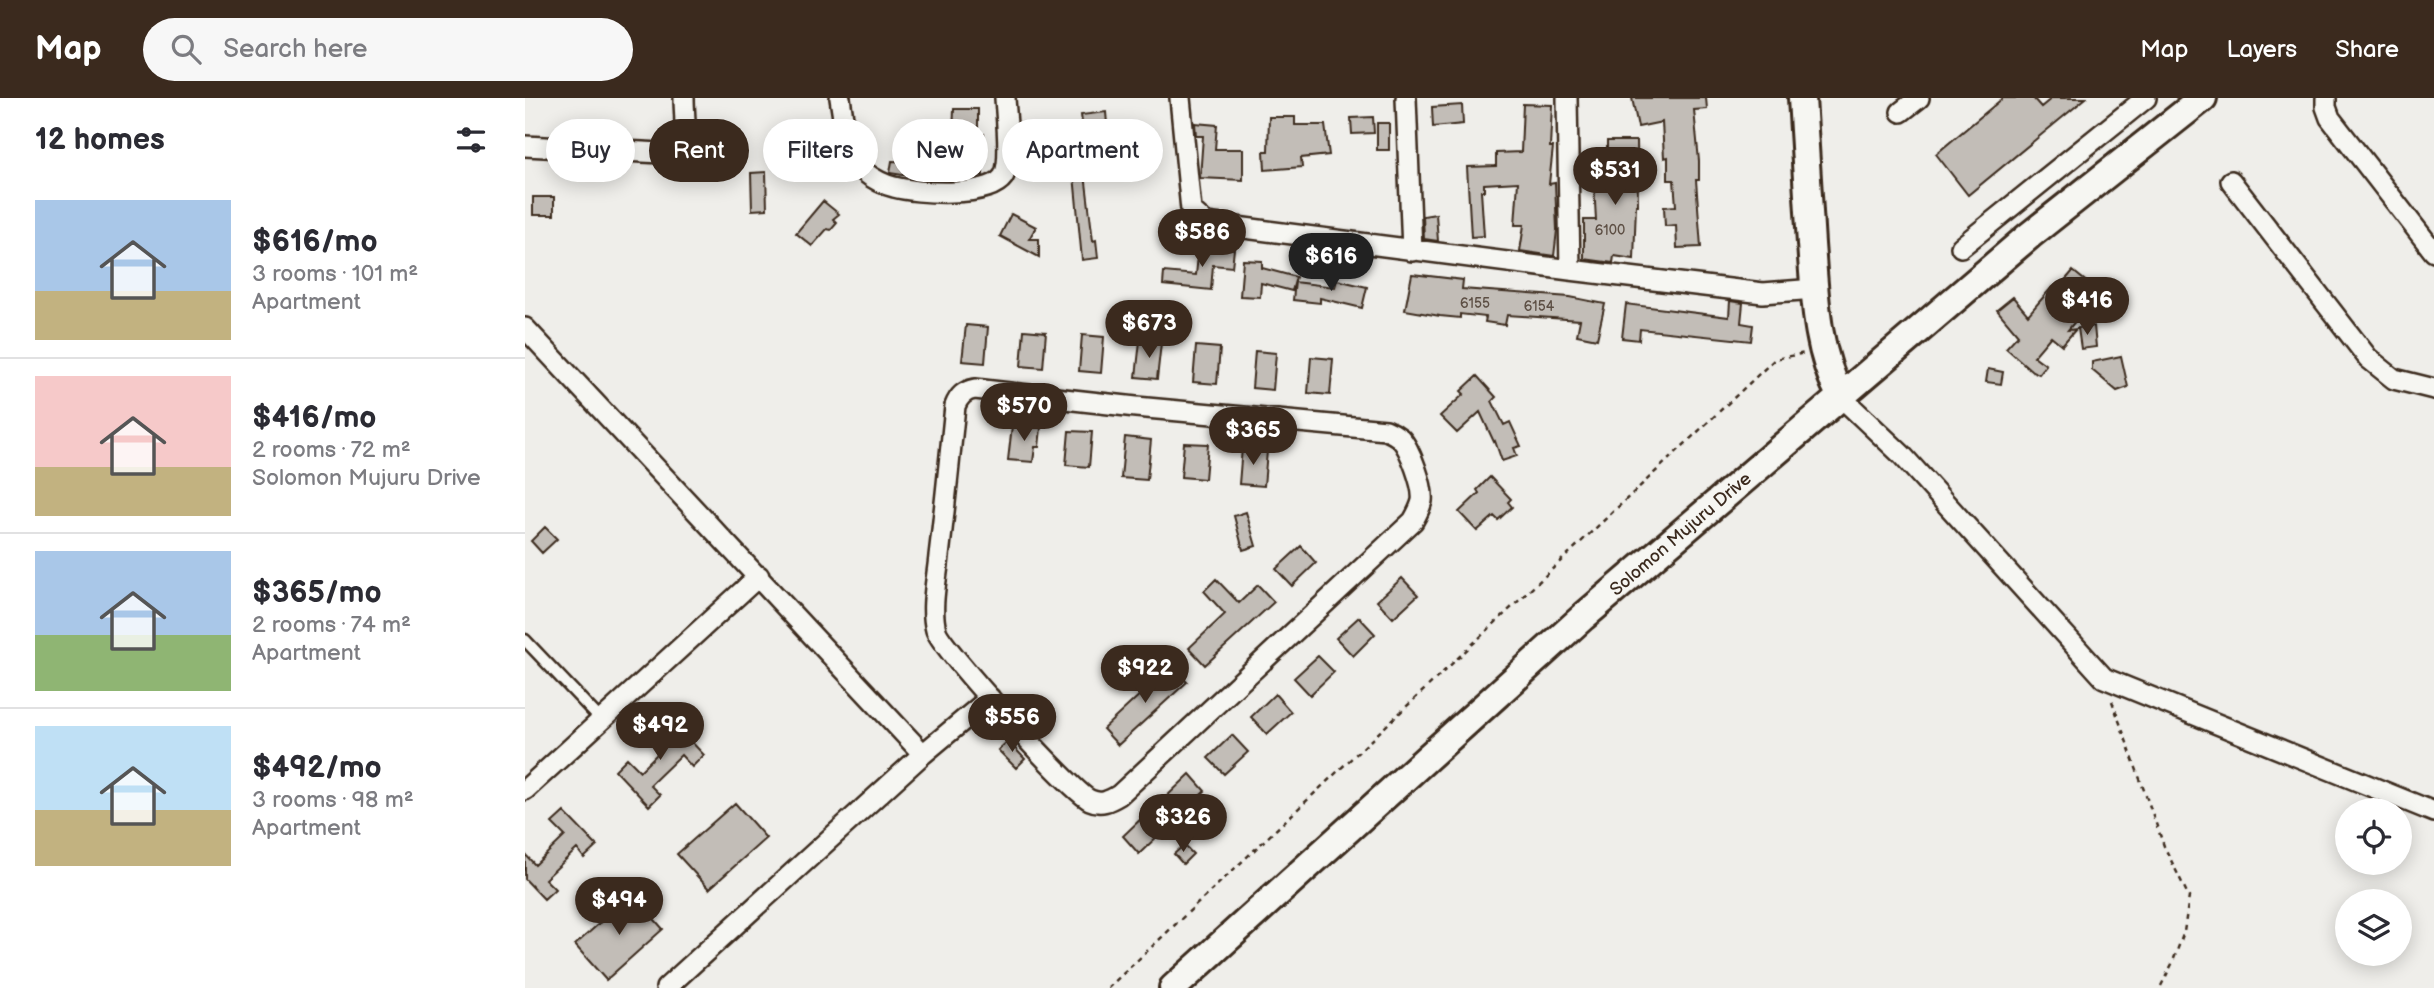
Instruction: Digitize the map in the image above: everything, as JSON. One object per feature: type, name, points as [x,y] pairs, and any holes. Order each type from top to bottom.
[{"type":"street","points":[[525,146],[662,153],[679,146],[683,138],[684,98]]},
{"type":"street","points":[[840,98],[852,151],[865,171],[893,187],[939,192],[982,189],[997,184],[1002,179],[1007,165],[1005,98]]},
{"type":"street","points":[[1180,98],[1191,210],[1206,223],[1763,293],[1815,289]]},
{"type":"street","points":[[1406,98],[1412,251]]},
{"type":"street","points":[[1567,98],[1570,270]]},
{"type":"street","points":[[1802,98],[1815,289],[1822,350],[1840,397],[1902,455],[2104,678],[2434,812]]},
{"type":"street","points":[[1901,112],[1919,98]]},
{"type":"street","points":[[1961,247],[2146,98]]},
{"type":"street","name":"Solomon Mujuru Drive","points":[[1173,988],[1583,617],[2030,235],[2203,98]]},
{"type":"street","points":[[2326,98],[2330,118],[2434,253]]},
{"type":"street","points":[[2231,181],[2368,358],[2394,379],[2434,389]]},
{"type":"street","points":[[525,328],[923,754]]},
{"type":"street","points":[[975,388],[1136,407],[1377,429],[1394,434],[1406,446],[1421,485],[1419,512],[1413,521],[1111,800],[1095,802],[1076,790],[990,698],[946,648],[936,633],[934,621],[955,406],[968,390],[975,388]]},
{"type":"street","points":[[525,790],[759,576]]},
{"type":"street","points":[[666,988],[923,754],[990,698]]},
{"type":"lane","points":[[525,640],[601,720]]},
{"type":"path","points":[[1108,988],[1775,359],[1822,350]]},
{"type":"path","points":[[2104,678],[2164,846],[2189,897],[2184,932],[2160,988]]},
{"type":"building","points":[[1632,98],[1706,98],[1707,109],[1694,110],[1699,161],[1699,180],[1696,180],[1701,247],[1677,248],[1676,225],[1665,226],[1664,207],[1676,206],[1674,180],[1668,180],[1668,157],[1664,158],[1662,122],[1638,127]]},
{"type":"building","points":[[2003,98],[2033,98],[2041,107],[2052,98],[2086,98],[1968,195],[1936,154]]},
{"type":"building","points":[[1523,104],[1552,105],[1550,147],[1553,147],[1549,184],[1555,183],[1557,230],[1554,256],[1520,251],[1524,225],[1515,225],[1518,182],[1484,184],[1484,191],[1481,191],[1484,236],[1471,237],[1467,167],[1496,166],[1496,153],[1521,152]]},
{"type":"building","points":[[1462,105],[1463,124],[1433,127],[1432,107]]},
{"type":"building","points":[[954,109],[978,109],[978,119],[954,119]]},
{"type":"building","points":[[1106,112],[1107,119],[1082,119],[1081,115]]},
{"type":"building","points":[[1269,117],[1295,117],[1295,125],[1325,125],[1329,155],[1301,158],[1302,167],[1265,170],[1264,151],[1268,151]]},
{"type":"building","points":[[1373,117],[1374,133],[1352,134],[1351,118]]},
{"type":"building","points":[[1195,123],[1217,125],[1215,149],[1243,149],[1243,180],[1200,178],[1203,136],[1196,136]]},
{"type":"building","points":[[1377,123],[1389,123],[1389,150],[1377,150]]},
{"type":"building","points":[[1607,141],[1637,141],[1638,205],[1634,259],[1614,256],[1613,263],[1584,259],[1584,220],[1596,220],[1594,184],[1605,183]]},
{"type":"building","points":[[763,172],[763,182],[766,182],[767,209],[752,210],[751,173]]},
{"type":"building","points":[[1075,182],[1086,182],[1093,241],[1096,240],[1098,258],[1082,260]]},
{"type":"building","points":[[533,197],[554,197],[554,215],[533,215]]},
{"type":"building","points":[[823,201],[839,214],[833,219],[837,223],[831,230],[827,229],[812,246],[796,233]]},
{"type":"building","points":[[1011,214],[1036,227],[1029,239],[1039,239],[1039,257],[1000,236]]},
{"type":"building","points":[[1436,214],[1438,241],[1424,239],[1423,216]]},
{"type":"building","points":[[1199,246],[1234,249],[1232,267],[1213,265],[1211,290],[1163,285],[1164,272],[1196,275]]},
{"type":"building","points":[[1243,260],[1262,261],[1262,268],[1296,277],[1292,291],[1261,283],[1260,297],[1240,296]]},
{"type":"building","points":[[2073,271],[2099,292],[2068,330],[2076,329],[2062,345],[2051,336],[2034,356],[2046,365],[2039,374],[2006,348],[2018,335],[1997,310],[2013,297],[2028,315],[2052,287],[2056,291]]},
{"type":"building","points":[[1412,274],[1463,280],[1462,289],[1570,297],[1605,304],[1597,339],[1577,335],[1580,320],[1507,315],[1505,325],[1485,322],[1486,317],[1460,314],[1460,318],[1405,310]]},
{"type":"building","points":[[1337,280],[1367,287],[1362,308],[1320,298],[1320,303],[1293,300],[1295,282],[1335,287]]},
{"type":"building","points":[[1730,301],[1743,303],[1741,323],[1753,325],[1751,341],[1640,329],[1639,340],[1622,338],[1626,304],[1729,317]]},
{"type":"building","points":[[966,325],[988,327],[985,363],[962,361]]},
{"type":"building","points":[[2094,326],[2096,347],[2081,349],[2078,328]]},
{"type":"building","points":[[1024,330],[1046,332],[1043,368],[1021,366]]},
{"type":"building","points":[[1082,335],[1104,337],[1101,373],[1079,371]]},
{"type":"building","points":[[1140,341],[1161,343],[1157,379],[1136,377]]},
{"type":"building","points":[[1196,346],[1220,348],[1217,384],[1193,382]]},
{"type":"building","points":[[1255,351],[1276,353],[1273,390],[1252,388]]},
{"type":"building","points":[[2121,356],[2128,387],[2117,391],[2092,370],[2092,362]]},
{"type":"building","points":[[1311,357],[1333,359],[1330,395],[1308,393]]},
{"type":"building","points":[[1988,369],[2003,372],[2001,384],[1986,382]]},
{"type":"building","points":[[1477,376],[1496,397],[1492,401],[1504,425],[1510,422],[1521,446],[1514,448],[1517,456],[1502,461],[1480,412],[1457,433],[1440,416],[1464,394],[1461,391]]},
{"type":"building","points":[[1012,426],[1041,428],[1039,447],[1035,447],[1033,462],[1008,460]]},
{"type":"building","points":[[1069,431],[1092,432],[1089,467],[1066,465]]},
{"type":"building","points":[[1125,437],[1151,440],[1147,480],[1121,478]]},
{"type":"building","points":[[1184,443],[1208,444],[1205,479],[1181,477]]},
{"type":"building","points":[[1242,448],[1267,451],[1264,486],[1239,484]]},
{"type":"building","points":[[1490,477],[1511,499],[1508,502],[1512,507],[1498,520],[1494,516],[1477,531],[1459,512],[1479,493],[1477,490]]},
{"type":"building","points":[[1246,512],[1256,546],[1243,550],[1234,516]]},
{"type":"building","points":[[545,527],[557,539],[542,553],[531,541]]},
{"type":"building","points":[[1301,546],[1316,563],[1292,586],[1276,569]]},
{"type":"building","points":[[1402,578],[1418,595],[1393,618],[1377,601]]},
{"type":"building","points":[[1216,579],[1239,603],[1258,585],[1274,602],[1205,665],[1189,648],[1225,614],[1204,591]]},
{"type":"building","points":[[1359,617],[1375,634],[1353,656],[1336,638]]},
{"type":"building","points":[[1318,656],[1334,672],[1310,695],[1294,678]]},
{"type":"building","points":[[1171,666],[1187,682],[1118,745],[1103,729]]},
{"type":"building","points":[[1275,694],[1291,712],[1267,734],[1251,717]]},
{"type":"building","points":[[669,718],[704,755],[692,767],[681,755],[650,785],[660,795],[649,806],[615,770],[627,758],[640,771],[669,742],[657,729]]},
{"type":"building","points":[[1232,735],[1248,752],[1224,774],[1208,758]]},
{"type":"building","points":[[1008,741],[1025,759],[1016,768],[998,750]]},
{"type":"building","points":[[1190,774],[1205,791],[1181,814],[1165,798]]},
{"type":"building","points":[[735,803],[766,838],[709,889],[677,854]]},
{"type":"building","points":[[564,812],[597,846],[584,858],[577,849],[545,879],[555,889],[544,899],[525,879],[525,854],[535,865],[565,836],[552,823]]},
{"type":"building","points":[[1147,813],[1163,831],[1139,854],[1123,836]]},
{"type":"building","points":[[1184,845],[1193,854],[1183,864],[1174,854]]},
{"type":"building","points":[[632,894],[663,929],[606,980],[575,945]]}]
